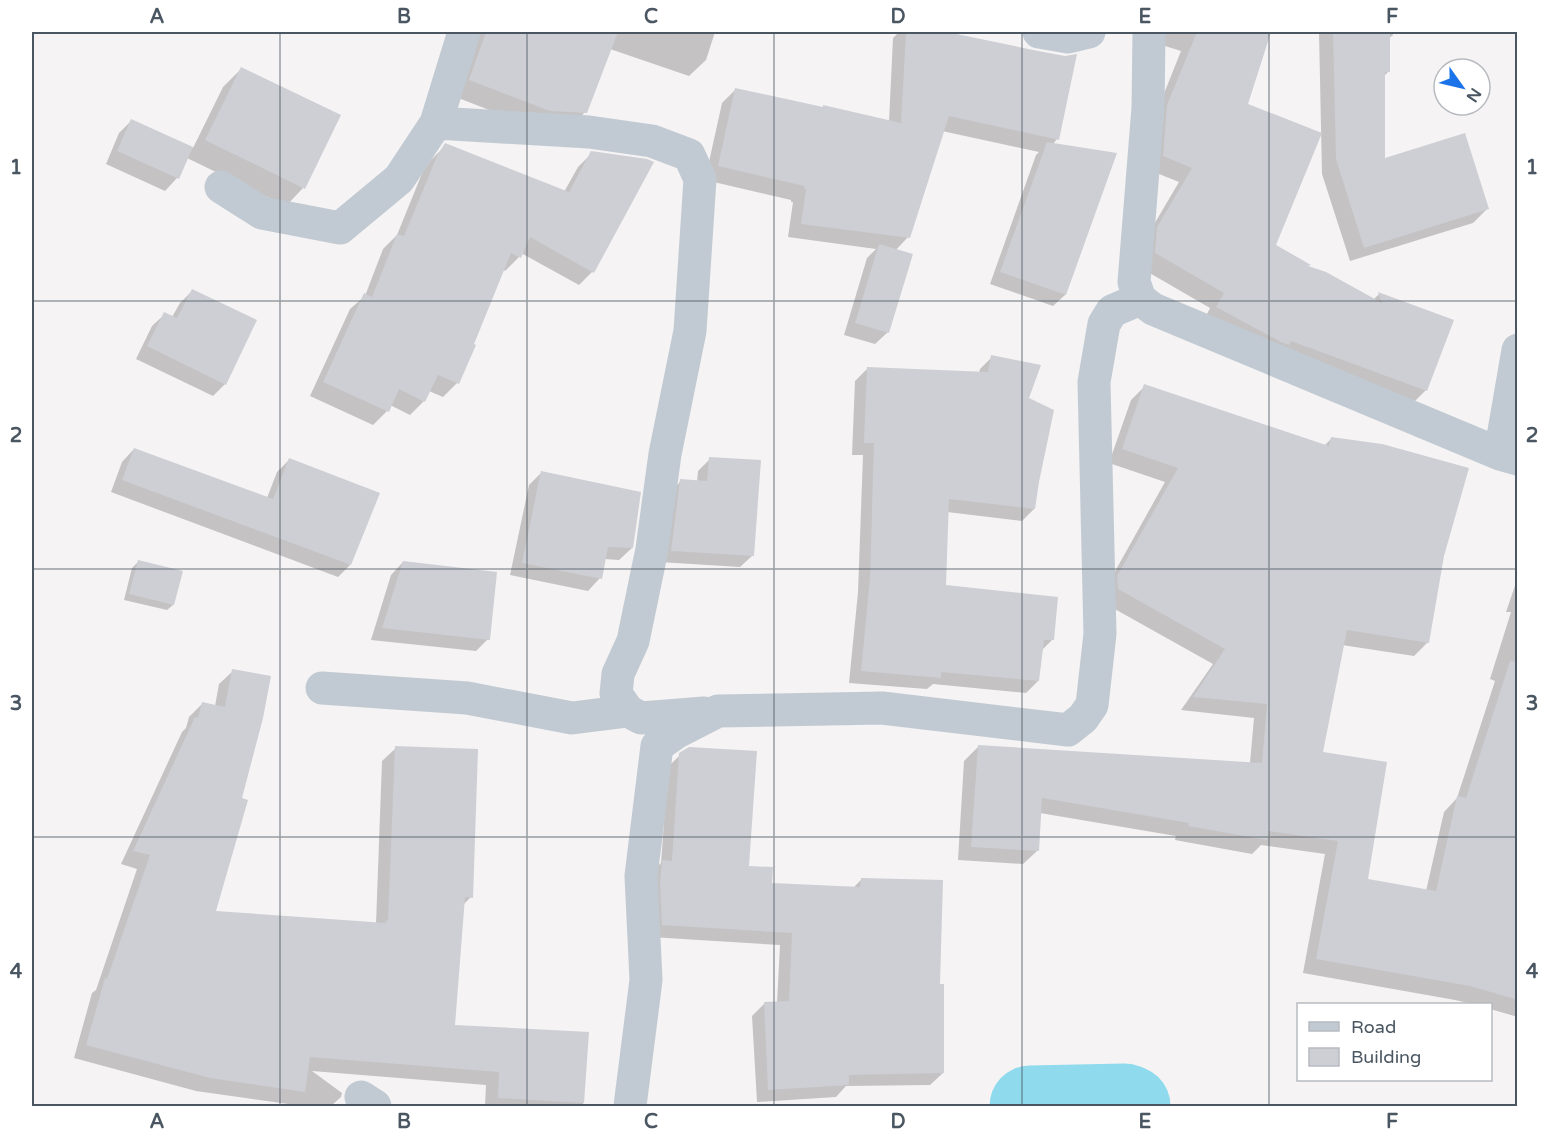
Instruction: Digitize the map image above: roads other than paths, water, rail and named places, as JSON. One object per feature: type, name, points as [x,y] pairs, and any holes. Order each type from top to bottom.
[{"type":"street","points":[[221,187],[262,213],[340,228],[399,179],[436,123],[464,32]]},
{"type":"street","points":[[1039,32],[1068,37],[1089,32]]},
{"type":"street","points":[[1149,32],[1148,108],[1134,282],[1140,299],[1153,309],[1509,457],[1518,351]]},
{"type":"street","points":[[436,123],[589,132],[651,141],[689,155],[700,179],[690,331],[665,454],[652,549],[633,640],[618,674],[616,694],[628,711],[641,718],[718,711],[882,708],[1068,730],[1083,718],[1092,705],[1100,634],[1094,382],[1104,324],[1112,311],[1140,299]]},
{"type":"street","points":[[322,688],[466,698],[572,718],[628,711]]},
{"type":"street","points":[[630,1107],[646,980],[642,876],[657,746],[677,732],[718,711]]},
{"type":"waterway","points":[[1030,1106],[1125,1104],[1130,1106]]}]
